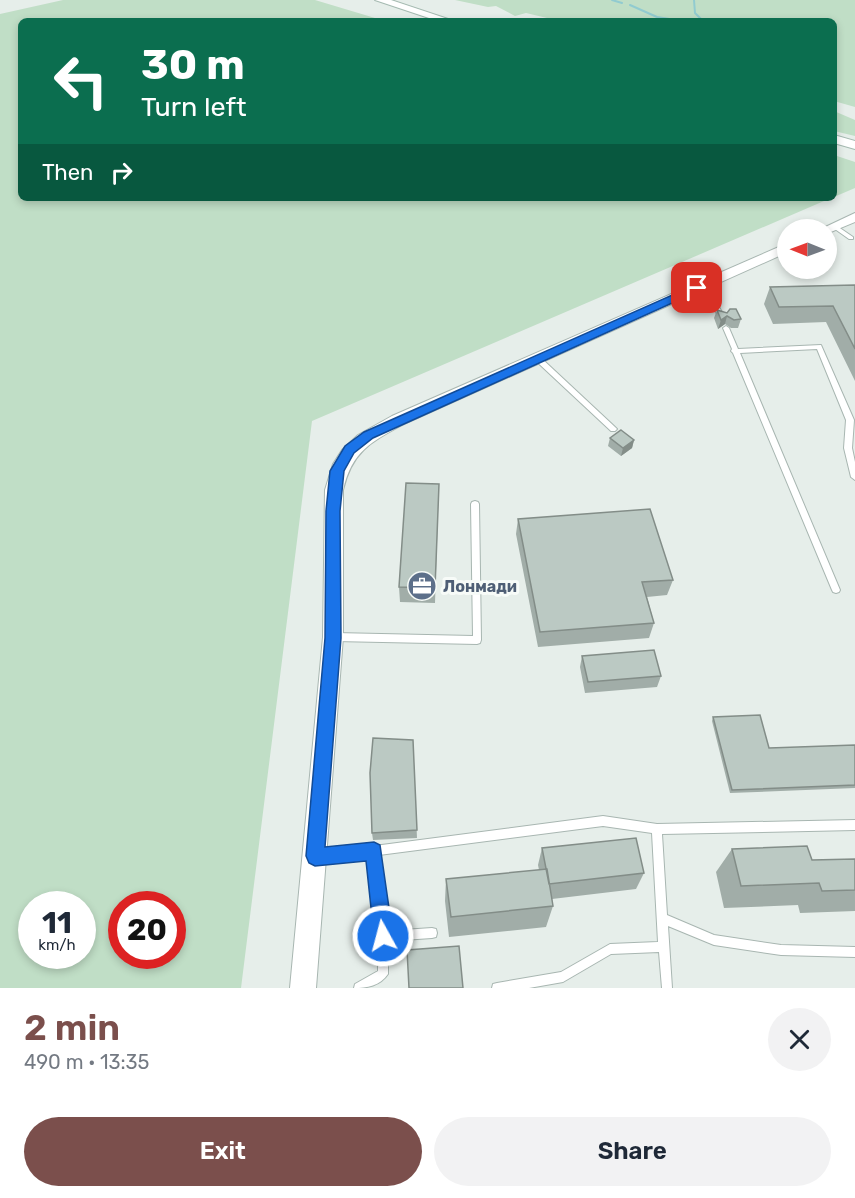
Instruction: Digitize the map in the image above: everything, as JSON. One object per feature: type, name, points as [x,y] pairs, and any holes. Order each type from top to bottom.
[{"type":"street","points":[[380,0],[439,18]]},
{"type":"street","points":[[837,140],[855,145]]},
{"type":"street","points":[[837,225],[855,217]]},
{"type":"street","points":[[303,988],[333,638],[334,490],[337,471],[349,450],[368,435],[398,420],[777,252]]},
{"type":"lane","points":[[837,231],[851,238]]},
{"type":"lane","points":[[697,288],[716,306],[722,318]]},
{"type":"lane","points":[[726,328],[836,590]]},
{"type":"lane","points":[[734,351],[819,347],[850,420],[848,448],[855,477]]},
{"type":"lane","points":[[538,359],[613,429]]},
{"type":"lane","points":[[333,638],[477,640],[475,504]]},
{"type":"lane","points":[[315,856],[374,851],[603,820],[657,829],[855,825]]},
{"type":"lane","points":[[657,829],[667,988]]},
{"type":"lane","points":[[359,988],[383,974],[383,936],[374,851]]},
{"type":"lane","points":[[662,918],[714,940],[781,950],[855,952]]},
{"type":"lane","points":[[383,936],[432,933]]},
{"type":"lane","points":[[496,988],[563,977],[610,949],[664,947]]},
{"type":"green space","points":[[63,0],[315,0],[375,18],[18,18],[18,201],[824,201],[782,219],[777,219],[777,221],[312,421],[241,988],[0,988],[0,14]]},
{"type":"green space","points":[[455,0],[855,0],[855,107],[837,102],[837,18],[547,18],[526,13],[515,16],[496,6],[488,7]]},
{"type":"green space","points":[[837,112],[855,120],[855,136],[837,132]]},
{"type":"green space","points":[[837,156],[855,162],[855,188],[837,196]]},
{"type":"building","points":[[855,285],[855,349],[833,306],[779,307],[770,287]]},
{"type":"building","points":[[730,309],[736,309],[741,319],[734,320],[727,316],[721,320],[717,310],[727,313]]},
{"type":"building","points":[[621,430],[634,440],[623,448],[610,438]]},
{"type":"building","points":[[406,483],[439,484],[435,588],[399,587]]},
{"type":"building","points":[[650,509],[673,580],[642,582],[654,623],[540,632],[518,519]]},
{"type":"building","points":[[654,650],[661,676],[588,682],[582,656]]},
{"type":"building","points":[[760,715],[769,748],[855,745],[855,785],[732,790],[713,717]]},
{"type":"building","points":[[373,738],[413,740],[417,830],[372,833],[370,773]]},
{"type":"building","points":[[636,838],[644,873],[549,884],[542,848]]},
{"type":"building","points":[[807,846],[812,860],[855,859],[855,890],[822,891],[819,883],[741,886],[732,849]]},
{"type":"building","points":[[547,869],[553,906],[451,917],[446,879]]},
{"type":"building","points":[[459,946],[463,988],[409,988],[407,950]]},
{"type":"waterway","points":[[612,0],[622,3]]},
{"type":"waterway","points":[[694,0],[695,13],[700,18]]},
{"type":"waterway","points":[[630,5],[663,18]]},
{"type":"place","name":"Лонмади","points":[[422,586]]},
{"type":"route","points":[[383,936],[374,851],[315,856],[333,638],[333,511],[337,471],[349,450],[368,435],[697,288]]}]
